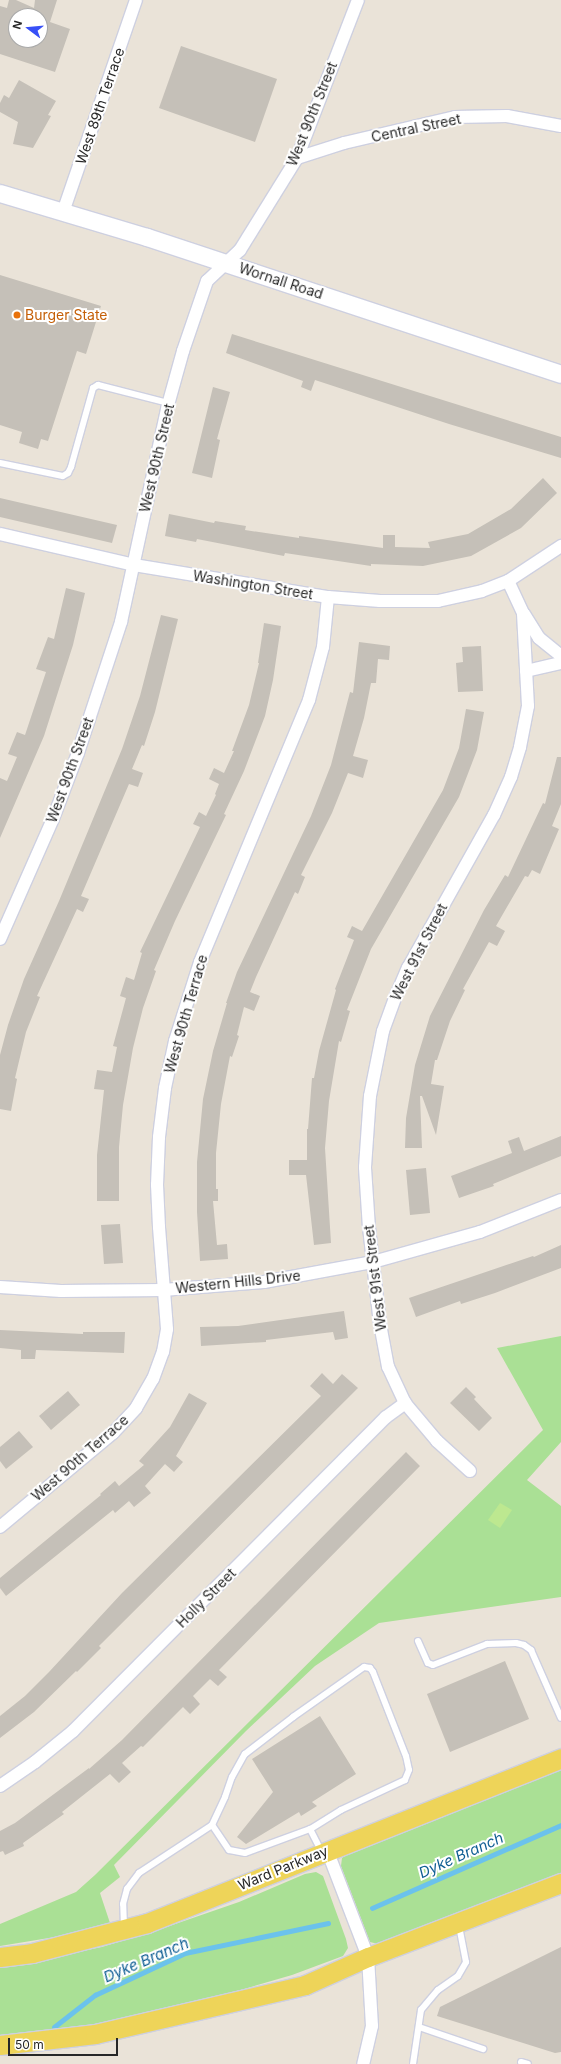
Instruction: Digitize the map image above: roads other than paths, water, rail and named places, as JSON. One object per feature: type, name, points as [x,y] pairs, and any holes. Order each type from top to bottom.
[{"type":"main road","name":"Wornall Road","points":[[0,193],[226,263],[561,374]]},
{"type":"main road","name":"Ward Parkway","points":[[0,1957],[32,1953],[147,1923],[324,1851],[561,1758]]},
{"type":"main road","points":[[0,2045],[95,2034],[305,1985],[368,1957],[561,1883]]},
{"type":"street","name":"West 89th Terrace","points":[[63,212],[136,0]]},
{"type":"street","name":"West 90th Street","points":[[0,939],[53,819],[78,753],[120,622],[134,564],[168,403],[183,351],[208,279],[240,250],[297,158],[358,0]]},
{"type":"street","name":"Central Street","points":[[297,158],[344,142],[455,117],[507,116],[560,123]]},
{"type":"street","name":"Washington Street","points":[[0,534],[134,564],[328,597],[380,601],[438,601],[482,591],[508,581]]},
{"type":"street","points":[[508,581],[561,546]]},
{"type":"street","name":"West 91st Street","points":[[470,1471],[437,1441],[405,1403],[388,1367],[383,1344],[373,1262],[365,1167],[370,1096],[383,1031],[408,968],[494,815],[511,777],[520,747],[528,706],[523,613],[508,581]]},
{"type":"street","name":"West 90th Terrace","points":[[0,1527],[113,1433],[136,1408],[153,1379],[163,1352],[167,1329],[157,1192],[159,1137],[165,1088],[175,1041],[200,962],[309,700],[323,646],[328,597]]},
{"type":"street","points":[[523,613],[539,638],[561,656]]},
{"type":"street","points":[[526,671],[561,663]]},
{"type":"street","name":"Western Hills Drive","points":[[0,1288],[61,1291],[163,1290],[264,1282],[373,1262],[480,1232],[561,1200]]},
{"type":"street","name":"Holly Street","points":[[0,1786],[35,1762],[73,1731],[386,1417],[405,1403]]},
{"type":"street","points":[[324,1851],[368,1957],[372,2026],[364,2064]]},
{"type":"lane","points":[[0,463],[64,476],[68,473],[93,388],[98,385],[168,403]]},
{"type":"lane","points":[[418,1641],[428,1663],[433,1665],[487,1644],[516,1643],[524,1645],[531,1650],[561,1718]]},
{"type":"lane","points":[[125,1928],[123,1904],[127,1889],[139,1873],[212,1825],[225,1797],[232,1777],[245,1754],[293,1717],[364,1668],[370,1668],[373,1672],[406,1756],[410,1770],[405,1780],[341,1810],[310,1829],[244,1853],[229,1850],[212,1825]]},
{"type":"lane","points":[[310,1829],[324,1851]]},
{"type":"lane","points":[[413,2064],[421,2010],[438,1990],[458,1976],[466,1962],[458,1922]]},
{"type":"lane","points":[[418,2027],[483,2049]]},
{"type":"lane","points":[[521,2062],[528,2064]]},
{"type":"waterway","name":"Dyke Branch","points":[[372,1908],[561,1825]]},
{"type":"waterway","name":"Dyke Branch","points":[[54,2027],[95,1995],[185,1953],[328,1923]]},
{"type":"place","name":"Burger State","points":[[17,315]]}]
